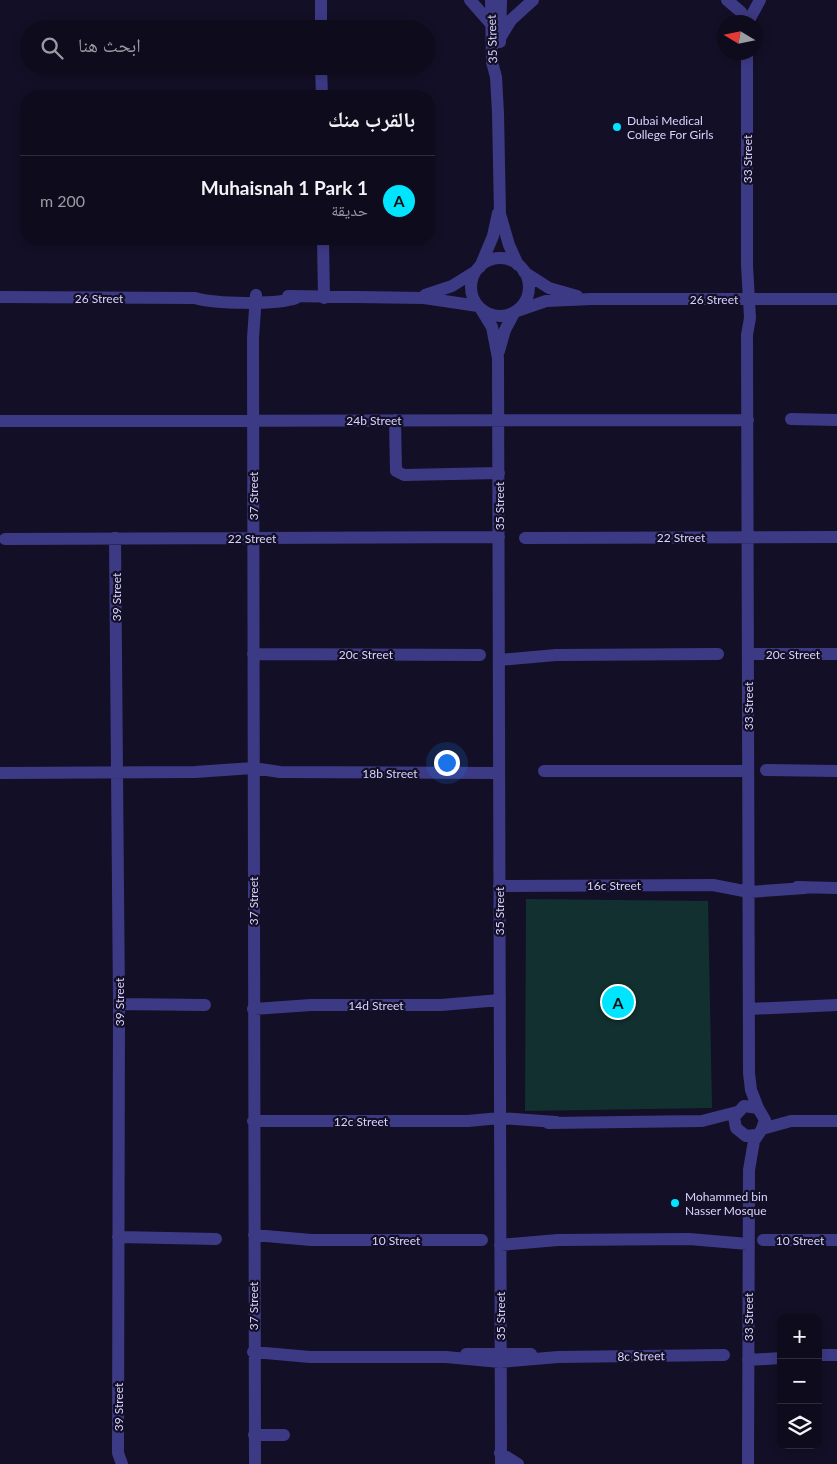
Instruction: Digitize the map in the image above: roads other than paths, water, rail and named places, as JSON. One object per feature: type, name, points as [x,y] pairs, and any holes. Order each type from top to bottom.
[{"type":"street","points":[[321,0],[321,20]]},
{"type":"street","points":[[470,0],[492,25]]},
{"type":"street","name":"35 Street","points":[[491,0],[492,62],[496,77]]},
{"type":"street","name":"35 Street","points":[[501,0],[496,77],[499,203],[505,235],[521,268]]},
{"type":"street","points":[[500,38],[514,16],[533,0]]},
{"type":"street","points":[[727,0],[742,15]]},
{"type":"street","points":[[751,15],[760,0]]},
{"type":"street","name":"33 Street","points":[[747,60],[747,265],[744,274],[747,299],[744,322],[747,335],[748,420],[749,1078],[760,1110]]},
{"type":"street","points":[[321,75],[322,90]]},
{"type":"street","name":"35 Street","points":[[478,269],[493,236],[499,203]]},
{"type":"street","points":[[323,245],[324,298]]},
{"type":"street","points":[[503,259],[521,268],[528,280],[527,297],[516,312],[496,316],[479,307],[472,289],[478,269],[486,262],[503,259]]},
{"type":"street","name":"26 Street","points":[[521,268],[549,288],[592,299]]},
{"type":"street","name":"26 Street","points":[[411,298],[445,289],[478,269]]},
{"type":"street","name":"26 Street","points":[[1,298],[195,298],[209,295],[281,301],[296,298],[411,298],[444,300],[479,307]]},
{"type":"street","name":"37 Street","points":[[252,298],[249,324],[253,338],[254,1464]]},
{"type":"street","name":"26 Street","points":[[516,312],[546,301],[592,299],[837,299]]},
{"type":"street","name":"35 Street","points":[[479,307],[492,327],[498,358],[500,1458]]},
{"type":"street","name":"35 Street","points":[[498,358],[502,339],[516,312]]},
{"type":"street","points":[[791,419],[837,420]]},
{"type":"street","points":[[395,420],[396,471],[404,475],[499,473]]},
{"type":"street","name":"24b Street","points":[[0,421],[748,420]]},
{"type":"street","name":"22 Street","points":[[5,539],[499,537]]},
{"type":"street","name":"22 Street","points":[[525,538],[837,537]]},
{"type":"street","name":"39 Street","points":[[115,538],[119,1004],[118,1453],[122,1464]]},
{"type":"street","name":"20c Street","points":[[253,654],[480,655]]},
{"type":"street","points":[[499,655],[718,654]]},
{"type":"street","name":"20c Street","points":[[748,654],[837,654]]},
{"type":"street","points":[[766,770],[837,771]]},
{"type":"street","points":[[544,771],[748,771]]},
{"type":"street","name":"18b Street","points":[[0,773],[499,773]]},
{"type":"street","name":"16c Street","points":[[499,886],[837,888]]},
{"type":"street","points":[[119,1004],[205,1005]]},
{"type":"street","name":"14d Street","points":[[253,1005],[500,1005]]},
{"type":"street","points":[[749,1005],[837,1005]]},
{"type":"street","name":"33 Street","points":[[738,1110],[749,1078]]},
{"type":"street","points":[[791,1121],[749,1105],[738,1110],[734,1117],[739,1132],[759,1132],[791,1121],[837,1121]]},
{"type":"street","name":"12c Street","points":[[253,1121],[702,1121],[738,1110]]},
{"type":"street","points":[[759,1132],[765,1120],[760,1110]]},
{"type":"street","name":"12c Street","points":[[702,1121],[739,1132]]},
{"type":"street","name":"33 Street","points":[[739,1132],[749,1170]]},
{"type":"street","name":"33 Street","points":[[748,1464],[749,1170],[759,1132]]},
{"type":"street","points":[[118,1238],[216,1238]]},
{"type":"street","points":[[500,1240],[748,1239]]},
{"type":"street","name":"10 Street","points":[[254,1240],[482,1240]]},
{"type":"street","name":"10 Street","points":[[763,1240],[837,1240]]},
{"type":"street","points":[[748,1355],[777,1352]]},
{"type":"street","name":"8c Street","points":[[253,1357],[500,1358],[724,1355]]},
{"type":"street","points":[[748,1355],[777,1358]]},
{"type":"street","points":[[822,1355],[837,1355]]},
{"type":"street","points":[[254,1435],[284,1435]]},
{"type":"street","points":[[500,1458],[518,1464]]},
{"type":"place","name":"Dubai Medical College For Girls","points":[[617,127]]},
{"type":"place","name":"Muhaisnah 1 Park 1","points":[[618,1002]]},
{"type":"place","name":"Mohammed bin Nasser Mosque","points":[[675,1203]]}]
